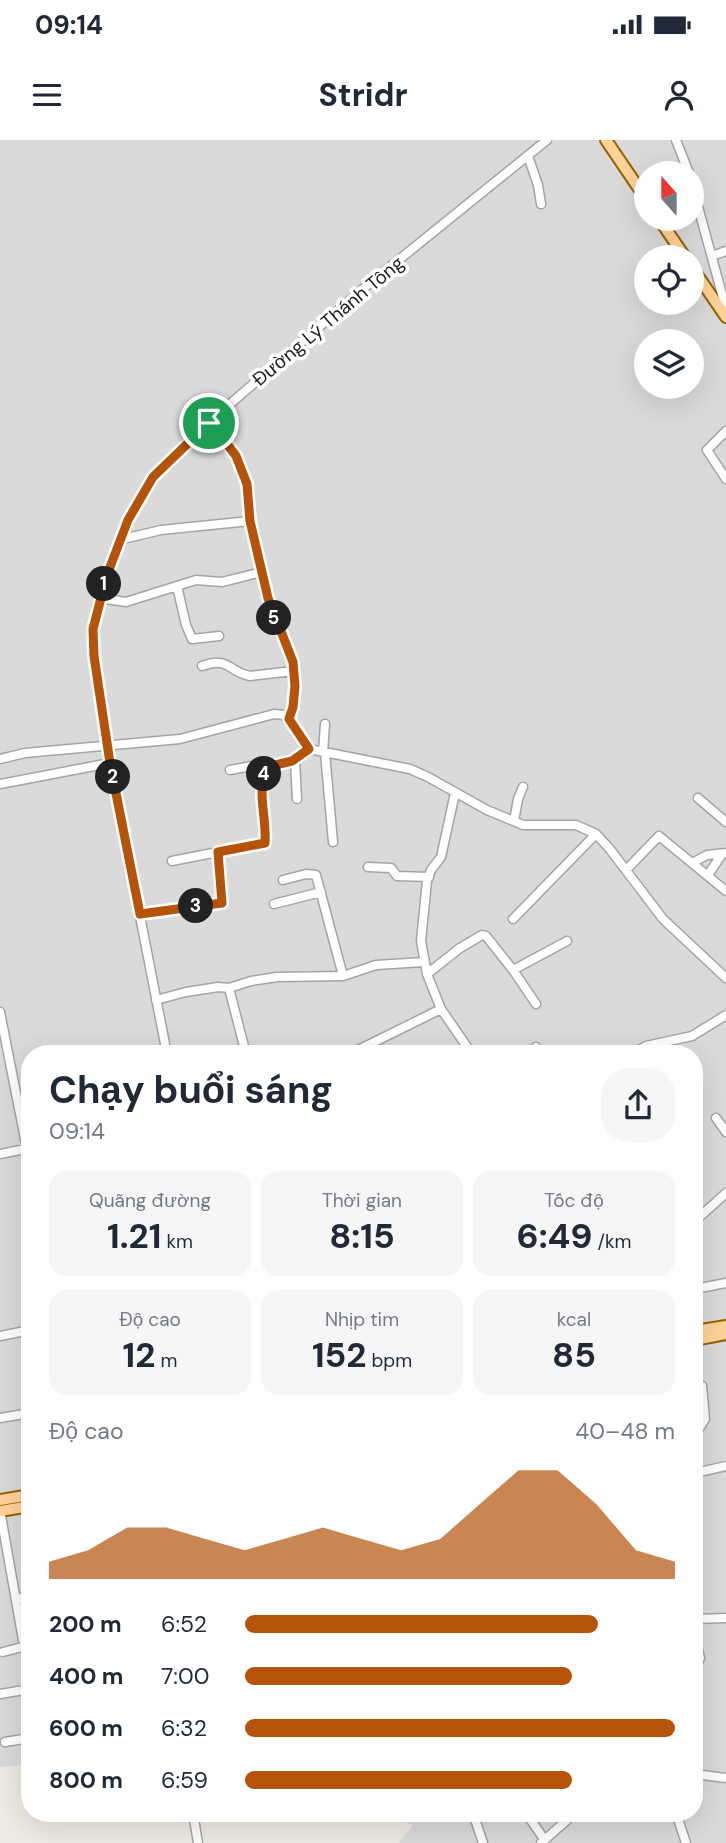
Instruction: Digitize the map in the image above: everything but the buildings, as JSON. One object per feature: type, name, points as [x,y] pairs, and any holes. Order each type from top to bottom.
[{"type":"main road","points":[[606,140],[634,181]]},
{"type":"main road","points":[[704,285],[726,317]]},
{"type":"main road","points":[[703,1330],[726,1326]]},
{"type":"main road","points":[[703,1338],[726,1334]]},
{"type":"main road","points":[[0,1500],[21,1496]]},
{"type":"main road","points":[[0,1510],[21,1507]]},
{"type":"street","name":"Đường Lý Thánh Tông","points":[[165,1045],[110,763],[94,656],[93,629],[119,540],[153,477],[209,423],[363,288],[547,140]]},
{"type":"street","points":[[676,140],[684,161]]},
{"type":"street","points":[[528,156],[541,204]]},
{"type":"street","points":[[704,228],[726,309]]},
{"type":"street","points":[[712,257],[726,251]]},
{"type":"street","points":[[209,423],[236,456],[244,474],[250,501],[250,521],[273,615],[290,653],[293,707],[289,719]]},
{"type":"street","points":[[726,431],[706,450],[726,479]]},
{"type":"street","points":[[119,540],[161,530],[250,521]]},
{"type":"street","points":[[100,598],[127,602],[196,580],[222,582],[262,572]]},
{"type":"street","points":[[177,586],[192,639],[219,636]]},
{"type":"street","points":[[202,666],[226,664],[243,675],[250,676],[293,671]]},
{"type":"street","points":[[0,759],[25,753],[180,739],[274,715],[284,715],[309,749],[410,769],[523,825],[576,825],[596,834],[663,919],[726,978]]},
{"type":"street","points":[[326,724],[324,752],[333,842]]},
{"type":"street","points":[[230,770],[257,765],[267,767],[295,760],[309,749]]},
{"type":"street","points":[[295,760],[296,799]]},
{"type":"street","points":[[0,785],[110,763]]},
{"type":"street","points":[[172,862],[265,843],[262,802],[263,776],[267,767]]},
{"type":"street","points":[[514,821],[523,787]]},
{"type":"street","points":[[456,793],[441,857],[430,870],[421,924],[424,962],[428,974],[441,1009],[466,1045]]},
{"type":"street","points":[[698,798],[726,822]]},
{"type":"street","points":[[513,919],[596,834]]},
{"type":"street","points":[[626,870],[659,836],[726,891]]},
{"type":"street","points":[[140,914],[222,903],[218,852]]},
{"type":"street","points":[[692,863],[699,857],[724,853]]},
{"type":"street","points":[[708,876],[724,853]]},
{"type":"street","points":[[368,867],[391,868],[397,876],[429,877]]},
{"type":"street","points":[[283,880],[314,873],[343,975]]},
{"type":"street","points":[[274,904],[321,892]]},
{"type":"street","points":[[428,974],[460,948],[482,935],[486,936],[536,1004]]},
{"type":"street","points":[[513,970],[567,941]]},
{"type":"street","points":[[156,1000],[186,992],[229,988],[277,977],[343,975],[376,965],[424,962]]},
{"type":"street","points":[[229,988],[244,1045]]},
{"type":"street","points":[[370,1045],[441,1009]]},
{"type":"street","points":[[0,1012],[21,1115]]},
{"type":"street","points":[[651,1045],[692,1036],[726,1015]]},
{"type":"street","points":[[716,1118],[726,1132]]},
{"type":"street","points":[[0,1154],[21,1150]]},
{"type":"street","points":[[703,1214],[726,1193]]},
{"type":"street","points":[[703,1287],[726,1283]]},
{"type":"street","points":[[0,1336],[21,1332]]},
{"type":"street","points":[[703,1396],[703,1422]]},
{"type":"street","points":[[0,1418],[21,1414]]},
{"type":"street","points":[[703,1471],[726,1466]]},
{"type":"street","points":[[0,1510],[21,1628]]},
{"type":"street","points":[[16,1599],[21,1598]]},
{"type":"street","points":[[703,1619],[726,1618]]},
{"type":"street","points":[[2,1652],[21,1648]]},
{"type":"street","points":[[0,1694],[21,1690]]},
{"type":"street","points":[[5,1742],[21,1739]]},
{"type":"street","points":[[703,1775],[726,1778]]},
{"type":"street","points":[[194,1822],[198,1843]]},
{"type":"street","points":[[476,1822],[483,1843]]},
{"type":"street","points":[[531,1822],[542,1841],[564,1822]]},
{"type":"street","points":[[679,1822],[686,1843]]},
{"type":"shaded area","points":[[0,140],[726,140],[726,1843],[399,1843],[413,1825],[406,1822],[703,1822],[703,1045],[21,1045],[21,1766],[0,1767]]},
{"type":"route","points":[[209,423],[236,456],[244,474],[250,501],[250,521],[268,598],[293,662],[295,686],[289,719],[309,749],[292,761],[267,767],[263,776],[262,802],[265,843],[218,852],[222,903],[140,914],[110,763],[94,656],[93,629],[107,575],[128,520],[153,477],[209,423]]}]
